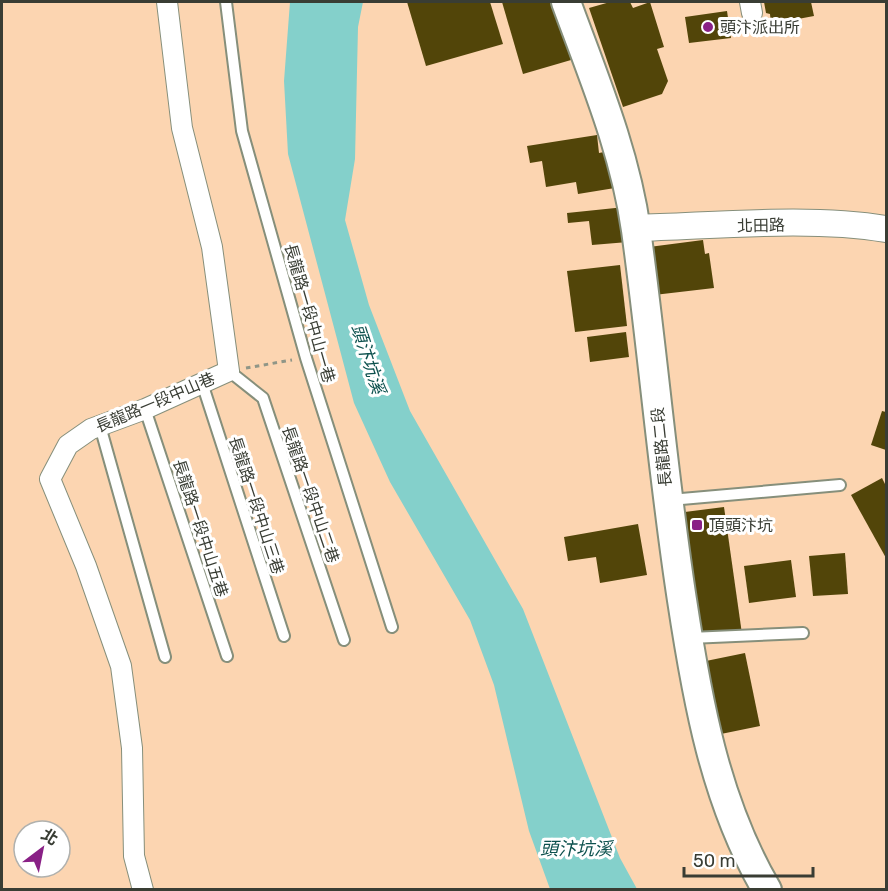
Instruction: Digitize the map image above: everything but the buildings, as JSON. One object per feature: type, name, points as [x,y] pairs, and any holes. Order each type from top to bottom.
[{"type":"main road","name":"長龍路二段","points":[[566,2],[617,141],[636,228],[667,501],[688,638],[717,775],[750,860],[767,890]]},
{"type":"street","name":"長龍路一段中山巷","points":[[143,890],[134,856],[132,748],[121,666],[86,566],[50,479],[68,445],[90,429],[145,409],[229,371],[212,247],[182,128],[167,2]]},
{"type":"street","name":"北田路","points":[[636,228],[803,224],[862,225],[886,229]]},
{"type":"lane","name":"長龍路一段中山一巷","points":[[226,2],[242,131],[306,358],[392,627]]},
{"type":"lane","name":"長龍路一段中山二巷","points":[[229,371],[263,398],[344,640]]},
{"type":"lane","name":"長龍路一段中山三巷","points":[[202,383],[284,636]]},
{"type":"lane","name":"長龍路一段中山五巷","points":[[145,409],[227,656]]},
{"type":"lane","points":[[100,426],[165,657]]},
{"type":"lane","points":[[667,501],[840,485]]},
{"type":"lane","points":[[688,638],[803,633]]},
{"type":"path","points":[[229,371],[306,358]]},
{"type":"shaded area","points":[[2,2],[886,2],[886,889],[2,890]]},
{"type":"water","name":"頭汴坑溪","points":[[290,2],[363,2],[358,27],[355,159],[345,220],[369,305],[410,411],[523,609],[620,858],[637,889],[550,889],[529,831],[494,685],[470,620],[390,482],[354,403],[288,154],[284,81]]},
{"type":"place","name":"頭汴派出所","points":[[708,27]]},
{"type":"place","name":"頂頭汴坑","points":[[697,525]]}]
